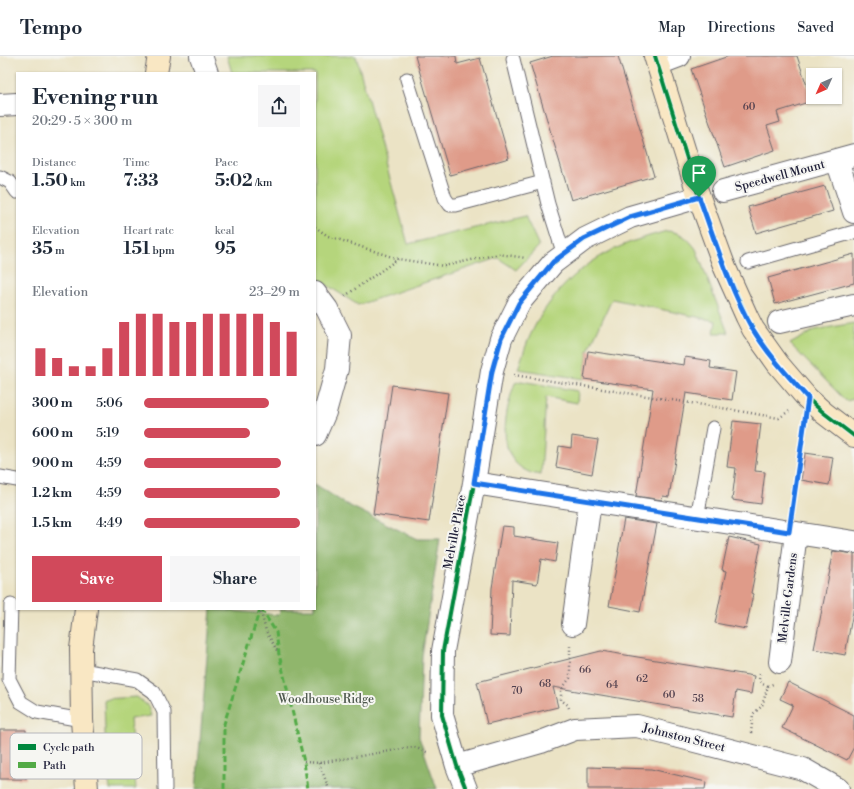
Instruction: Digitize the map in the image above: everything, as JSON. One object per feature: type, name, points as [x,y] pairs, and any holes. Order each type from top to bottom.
[{"type":"street","points":[[156,72],[159,56]]},
{"type":"street","points":[[201,56],[207,72]]},
{"type":"street","points":[[679,56],[657,60],[699,197],[725,268],[753,329],[778,364],[808,398],[824,413],[854,436]]},
{"type":"street","points":[[0,105],[16,104]]},
{"type":"street","name":"Speedwell Mount","points":[[723,191],[846,158],[854,212]]},
{"type":"street","name":"Melville Place","points":[[466,789],[457,766],[442,715],[443,651],[474,483],[492,371],[501,339],[519,303],[558,259],[584,239],[630,217],[699,197]]},
{"type":"street","points":[[316,433],[325,412],[338,369],[340,336],[321,301]]},
{"type":"street","points":[[779,322],[854,305]]},
{"type":"street","points":[[474,483],[854,542]]},
{"type":"street","points":[[573,624],[590,502]]},
{"type":"street","name":"Melville Gardens","points":[[780,662],[792,533]]},
{"type":"street","points":[[83,733],[81,649],[86,610]]},
{"type":"street","name":"Johnston Street","points":[[457,766],[541,742],[575,729],[637,726],[803,769],[838,789]]},
{"type":"street","points":[[86,779],[87,789]]},
{"type":"lane","points":[[513,59],[543,182],[558,259]]},
{"type":"lane","points":[[407,79],[445,198],[450,205],[456,205],[543,182]]},
{"type":"lane","points":[[0,177],[10,182],[16,191]]},
{"type":"lane","points":[[748,262],[854,232]]},
{"type":"lane","points":[[697,518],[713,428]]},
{"type":"lane","points":[[0,477],[16,480]]},
{"type":"lane","points":[[11,605],[9,679],[21,702],[36,712],[82,720]]},
{"type":"lane","points":[[82,670],[137,680],[154,692],[164,712],[165,789]]},
{"type":"path","points":[[316,228],[328,236],[398,259],[444,266],[499,254],[558,259]]},
{"type":"path","points":[[321,301],[398,259]]},
{"type":"path","points":[[492,371],[778,418],[808,398]]},
{"type":"path","points":[[792,533],[808,398]]},
{"type":"path","points":[[260,610],[266,631],[279,654]]},
{"type":"path","points":[[573,624],[569,652],[570,678],[560,690],[561,700],[568,705],[575,729]]},
{"type":"path","points":[[749,754],[753,714],[762,706],[768,686],[790,677],[792,669],[788,664],[780,662]]},
{"type":"path","points":[[304,762],[319,763],[414,746]]},
{"type":"path","points":[[319,763],[329,789]]},
{"type":"green space","points":[[227,56],[356,56],[408,244],[525,216],[539,246],[516,270],[498,258],[358,305],[322,282],[316,276],[316,72],[232,72]]},
{"type":"green space","points":[[667,231],[684,236],[696,249],[728,333],[714,333],[716,321],[612,299],[588,351],[584,379],[518,369],[527,343],[542,314],[551,300],[574,276],[600,257],[615,249],[634,241]]},
{"type":"green space","points":[[854,323],[854,399],[846,401],[790,344],[815,330]]},
{"type":"green space","points":[[521,381],[578,391],[577,403],[546,397],[541,475],[530,473],[518,465],[511,456],[507,445],[505,432],[508,406],[515,383]]},
{"type":"green space","name":"Woodhouse Ridge","points":[[316,485],[344,503],[417,539],[440,539],[422,656],[419,737],[437,789],[196,789],[211,610],[279,615],[281,610],[316,610]]},
{"type":"green space","points":[[137,697],[148,706],[151,716],[130,719],[131,733],[105,733],[104,699]]},
{"type":"green space","points":[[109,779],[135,779],[136,789],[110,789]]},
{"type":"building","points":[[415,56],[456,56],[457,64],[480,58],[509,158],[450,175]]},
{"type":"building","points":[[553,56],[618,56],[654,176],[571,200],[530,63]]},
{"type":"building","points":[[729,56],[797,56],[806,83],[806,103],[777,112],[780,122],[767,126],[775,150],[725,167],[691,69]]},
{"type":"building","points":[[825,186],[833,211],[756,233],[748,207]]},
{"type":"building","points":[[854,254],[854,283],[775,304],[768,278]]},
{"type":"building","points":[[588,351],[684,365],[685,357],[711,361],[710,368],[736,372],[732,400],[686,393],[669,497],[663,496],[662,500],[636,496],[653,389],[584,379]]},
{"type":"building","points":[[392,385],[448,393],[429,522],[373,514]]},
{"type":"building","points":[[733,421],[761,424],[755,471],[765,472],[761,504],[732,500],[736,468],[727,467]]},
{"type":"building","points":[[572,436],[598,440],[592,474],[556,467],[559,446],[571,448]]},
{"type":"building","points":[[805,453],[833,457],[829,485],[801,480]]},
{"type":"building","points":[[624,519],[657,524],[640,612],[609,606]]},
{"type":"building","points":[[502,526],[514,527],[514,536],[558,543],[555,562],[541,559],[537,584],[512,580],[510,636],[490,635],[492,588]]},
{"type":"building","points":[[729,537],[761,544],[751,593],[753,594],[746,629],[715,623],[726,571],[722,570]]},
{"type":"building","points":[[833,551],[854,554],[854,606],[845,655],[814,649]]},
{"type":"building","points":[[601,651],[754,676],[751,694],[736,691],[732,717],[553,687],[558,707],[487,724],[477,682]]},
{"type":"building","points":[[788,682],[854,715],[854,747],[847,760],[782,728],[793,705],[780,699]]},
{"type":"building","points":[[0,730],[26,730],[26,733],[10,733],[10,779],[0,779]]},
{"type":"building","points":[[588,767],[651,769],[706,782],[705,789],[588,789]]},
{"type":"marked path","points":[[224,789],[224,724],[260,610]]},
{"type":"marked path","points":[[262,610],[276,632],[279,654],[304,762],[308,789]]},
{"type":"cycle path","points":[[655,56],[699,197],[725,268],[753,329],[778,364],[807,398],[854,436]]},
{"type":"cycle path","points":[[466,789],[457,766],[442,715],[443,651],[474,483],[492,371],[501,339],[519,303],[553,263],[585,239],[630,217],[699,197]]},
{"type":"route","points":[[699,197],[725,268],[753,329],[778,364],[808,398],[789,532],[474,483],[492,371],[501,339],[519,303],[553,262],[584,239],[630,217],[699,197]]}]
